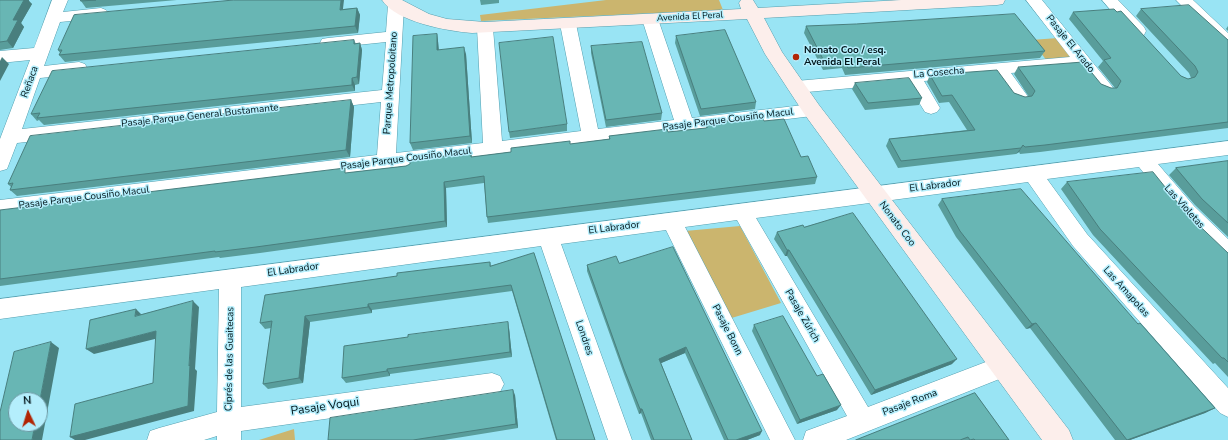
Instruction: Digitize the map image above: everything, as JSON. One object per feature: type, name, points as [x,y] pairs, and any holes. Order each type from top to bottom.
[{"type":"street","name":"Reñaca","points":[[0,164],[9,127],[33,73],[60,0]]},
{"type":"street","name":"Avenida El Peral","points":[[393,2],[413,15],[434,22],[466,28],[485,28],[650,19],[749,7],[997,0]]},
{"type":"street","name":"Pasaje El Arado","points":[[1034,0],[1105,89]]},
{"type":"street","points":[[1110,0],[1150,44]]},
{"type":"street","points":[[1184,0],[1228,42]]},
{"type":"street","name":"Parque Metropoloitano","points":[[386,162],[394,36],[393,2]]},
{"type":"street","name":"Nonato Coo","points":[[749,7],[774,54],[812,110],[1059,440]]},
{"type":"street","points":[[54,18],[117,12]]},
{"type":"street","points":[[650,19],[685,126]]},
{"type":"street","points":[[568,24],[591,137]]},
{"type":"street","points":[[485,28],[493,149]]},
{"type":"street","points":[[316,44],[394,36]]},
{"type":"street","points":[[0,57],[41,53]]},
{"type":"street","name":"La Cosecha","points":[[796,87],[1083,61]]},
{"type":"street","points":[[33,73],[96,66]]},
{"type":"street","points":[[998,68],[1020,98]]},
{"type":"street","points":[[912,76],[931,108]]},
{"type":"street","name":"Pasaje Parque General Bustamante","points":[[9,127],[390,95]]},
{"type":"street","name":"Pasaje Parque Cousiño Macul","points":[[0,208],[812,110]]},
{"type":"street","name":"El Labrador","points":[[1,312],[230,278],[1228,148]]},
{"type":"street","name":"Las Violetas","points":[[1144,159],[1187,212],[1228,252]]},
{"type":"street","name":"Las Amapolas","points":[[1032,173],[1080,240],[1228,405]]},
{"type":"street","name":"Pasaje Zúrich","points":[[742,211],[863,421]]},
{"type":"street","name":"Pasaje Bonn","points":[[671,220],[783,440]]},
{"type":"street","name":"Londres","points":[[548,236],[620,440]]},
{"type":"street","name":"Ciprés de las Guaitecas","points":[[229,431],[230,278]]},
{"type":"street","name":"Pasaje Roma","points":[[815,440],[1004,366]]},
{"type":"street","name":"Pasaje Voqui","points":[[159,440],[229,431],[492,384]]},
{"type":"shaded area","points":[[606,0],[719,0],[723,10],[481,21],[480,15]]},
{"type":"shaded area","points":[[1058,38],[1074,59],[1047,61],[1031,40]]},
{"type":"shaded area","points":[[740,226],[781,303],[725,320],[685,231]]},
{"type":"shaded area","points":[[294,429],[295,440],[259,440]]},
{"type":"building","points":[[0,0],[24,0],[13,20],[18,20],[7,41],[0,42]]},
{"type":"building","points":[[234,0],[341,0],[340,10],[357,8],[355,26],[59,55],[62,50],[58,50],[74,15]]},
{"type":"building","points":[[1189,5],[1228,40],[1228,122],[1045,145],[1025,147],[1023,145],[1021,148],[901,161],[889,139],[975,130],[952,95],[942,96],[930,75],[997,70],[1014,93],[1025,97],[1032,96],[1035,91],[1018,67],[1083,62],[1101,84],[1111,88],[1117,88],[1121,81],[1104,60],[1111,58],[1073,12],[1114,9],[1117,12],[1121,11],[1181,76],[1188,79],[1195,77],[1198,72],[1195,66],[1141,9]]},
{"type":"building","points":[[1015,14],[1045,51],[848,68],[844,61],[825,63],[806,26],[856,24]]},
{"type":"building","points":[[725,30],[756,102],[701,109],[676,36]]},
{"type":"building","points":[[437,34],[437,50],[464,47],[470,136],[410,143],[413,36]]},
{"type":"building","points":[[553,37],[567,124],[509,132],[499,43]]},
{"type":"building","points":[[354,40],[354,44],[360,43],[357,77],[352,78],[352,85],[37,118],[40,113],[31,114],[52,71]]},
{"type":"building","points":[[642,42],[662,113],[606,120],[591,46]]},
{"type":"building","points":[[909,78],[922,98],[868,103],[855,83]]},
{"type":"building","points":[[351,100],[346,150],[10,190],[13,183],[8,184],[30,136]]},
{"type":"building","points":[[762,117],[764,121],[784,119],[801,157],[808,156],[817,177],[487,217],[484,176],[444,182],[445,221],[256,247],[0,279],[0,210],[345,168],[345,173],[406,166],[410,164],[410,160],[471,153],[471,157],[511,152],[511,148],[570,141],[570,144],[610,139],[609,136],[667,129],[668,132],[706,128],[708,127],[706,124]]},
{"type":"building","points":[[1228,161],[1228,223],[1202,199],[1176,168]]},
{"type":"building","points":[[1153,172],[1186,213],[1228,253],[1228,362],[1222,358],[1100,229],[1067,182]]},
{"type":"building","points":[[1021,189],[1138,324],[1140,323],[1215,408],[1127,440],[1036,323],[1032,324],[960,231],[942,199]]},
{"type":"building","points":[[853,213],[957,359],[875,390],[777,232],[803,225],[804,227]]},
{"type":"building","points":[[673,247],[762,431],[736,440],[728,440],[686,347],[659,359],[692,440],[654,440],[624,369],[587,265],[616,256],[619,263]]},
{"type":"building","points":[[534,253],[595,440],[557,440],[511,285],[368,304],[368,307],[305,316],[299,378],[263,384],[272,321],[260,323],[265,295],[397,276],[397,273],[490,262],[490,266]]},
{"type":"building","points":[[193,301],[188,406],[70,437],[75,404],[153,383],[156,331],[86,349],[90,320],[136,309],[135,316]]},
{"type":"building","points":[[783,316],[817,376],[823,374],[841,405],[800,420],[754,325]]},
{"type":"building","points":[[508,322],[510,352],[387,369],[387,371],[342,378],[344,346],[408,337],[408,335]]},
{"type":"building","points":[[51,342],[42,392],[8,392],[8,432],[34,432],[32,440],[0,440],[0,412],[14,352]]},
{"type":"building","points":[[513,390],[516,424],[413,440],[328,440],[330,418]]},
{"type":"building","points":[[975,393],[1009,440],[970,440],[968,437],[960,440],[856,440]]},
{"type":"place","name":"Nonato Coo / esq. Avenida El Peral","points":[[796,57]]}]
